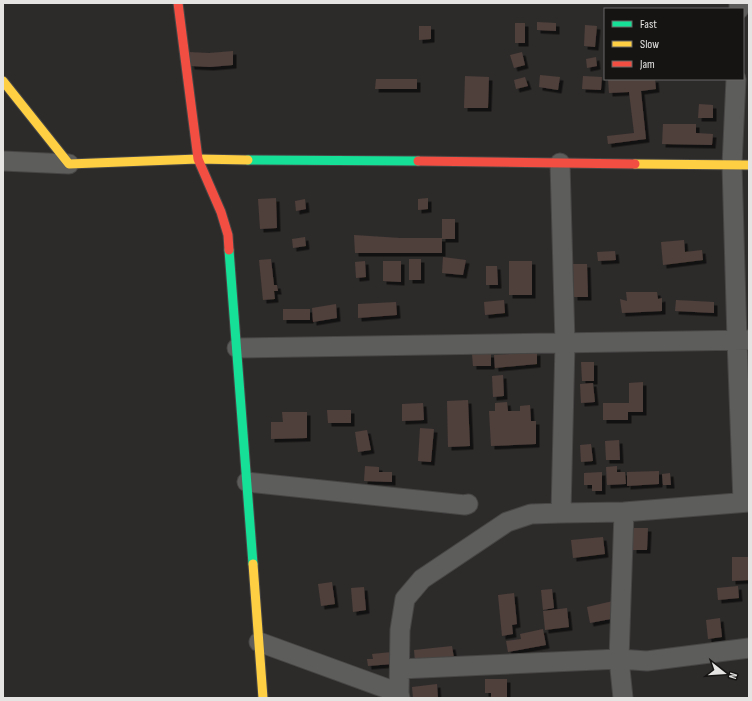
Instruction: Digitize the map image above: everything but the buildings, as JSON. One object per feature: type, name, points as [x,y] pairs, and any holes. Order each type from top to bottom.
[{"type":"street","points":[[178,3],[198,159],[221,212],[228,235],[263,698]]},
{"type":"street","points":[[259,642],[400,696],[400,630],[405,599],[422,579],[507,522],[531,514],[624,512],[746,502],[741,165],[736,80]]},
{"type":"street","points":[[3,81],[69,164]]},
{"type":"street","points":[[3,162],[69,164],[198,159],[741,165]]},
{"type":"street","points":[[560,163],[565,343],[561,513]]},
{"type":"street","points":[[237,348],[743,340]]},
{"type":"street","points":[[247,482],[468,504]]},
{"type":"street","points":[[623,698],[619,659],[624,512]]},
{"type":"street","points":[[400,669],[619,659],[647,661],[749,648]]},
{"type":"traffic: fast","points":[[248,160],[418,161]]},
{"type":"traffic: fast","points":[[229,250],[253,564]]},
{"type":"traffic: slow","points":[[3,81],[69,164],[198,159],[248,160]]},
{"type":"traffic: slow","points":[[635,164],[749,165]]},
{"type":"traffic: slow","points":[[253,564],[263,698]]},
{"type":"traffic: jam","points":[[178,3],[198,159],[221,212],[228,235],[229,250]]},
{"type":"traffic: jam","points":[[418,161],[635,164]]}]
